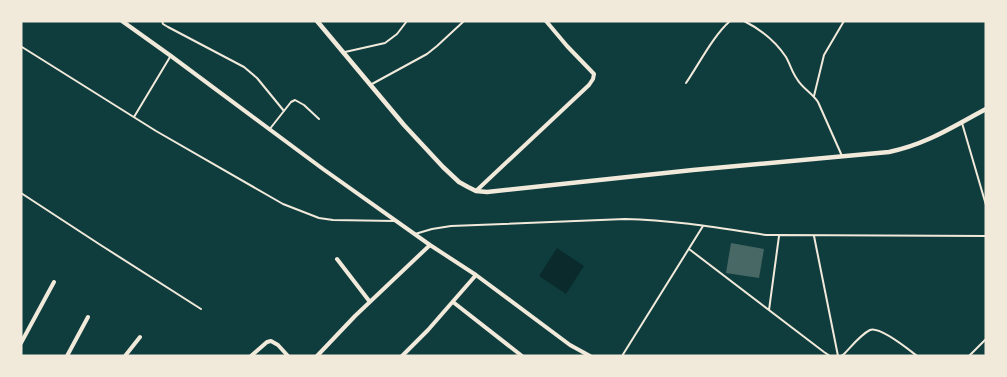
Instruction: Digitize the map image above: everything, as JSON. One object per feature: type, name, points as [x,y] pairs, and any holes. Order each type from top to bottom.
[{"type":"street","points":[[122,21],[395,221],[476,275],[570,345],[590,356]]},
{"type":"street","points":[[318,21],[404,125],[443,167],[459,182],[476,191],[498,192],[694,170],[889,152],[933,138],[986,109]]},
{"type":"street","points":[[476,191],[593,80],[594,74],[546,21]]},
{"type":"street","points":[[317,356],[355,316],[430,245]]},
{"type":"street","points":[[337,259],[370,302]]},
{"type":"street","points":[[402,356],[476,275]]},
{"type":"street","points":[[21,342],[54,282]]},
{"type":"street","points":[[453,302],[522,356]]},
{"type":"street","points":[[67,356],[88,317]]},
{"type":"street","points":[[125,356],[140,337]]},
{"type":"street","points":[[251,356],[267,342],[271,341],[278,345],[288,356]]},
{"type":"lane","points":[[162,21],[168,27],[244,67],[257,78],[284,111]]},
{"type":"lane","points":[[343,52],[385,42],[396,34],[407,21]]},
{"type":"lane","points":[[370,85],[427,54],[464,21]]},
{"type":"lane","points":[[686,83],[718,34],[730,21]]},
{"type":"lane","points":[[744,21],[777,46],[787,59],[797,79],[814,96],[842,156]]},
{"type":"lane","points":[[814,96],[824,55],[844,21]]},
{"type":"lane","points":[[22,47],[134,117],[283,204],[318,218],[395,221]]},
{"type":"lane","points":[[134,117],[171,56]]},
{"type":"lane","points":[[269,130],[291,102],[295,100],[304,105],[319,119]]},
{"type":"lane","points":[[961,122],[986,205]]},
{"type":"lane","points":[[21,193],[201,309]]},
{"type":"lane","points":[[414,234],[451,226],[649,219],[766,235],[986,236]]},
{"type":"lane","points":[[622,356],[703,226]]},
{"type":"lane","points":[[769,310],[780,235]]},
{"type":"lane","points":[[814,236],[839,356],[844,354],[863,335],[876,329],[917,356]]},
{"type":"lane","points":[[689,249],[830,356]]},
{"type":"lane","points":[[969,356],[986,339]]},
{"type":"water","points":[[557,248],[584,266],[566,294],[539,276]]},
{"type":"building","points":[[731,243],[764,249],[759,278],[726,273]]}]
